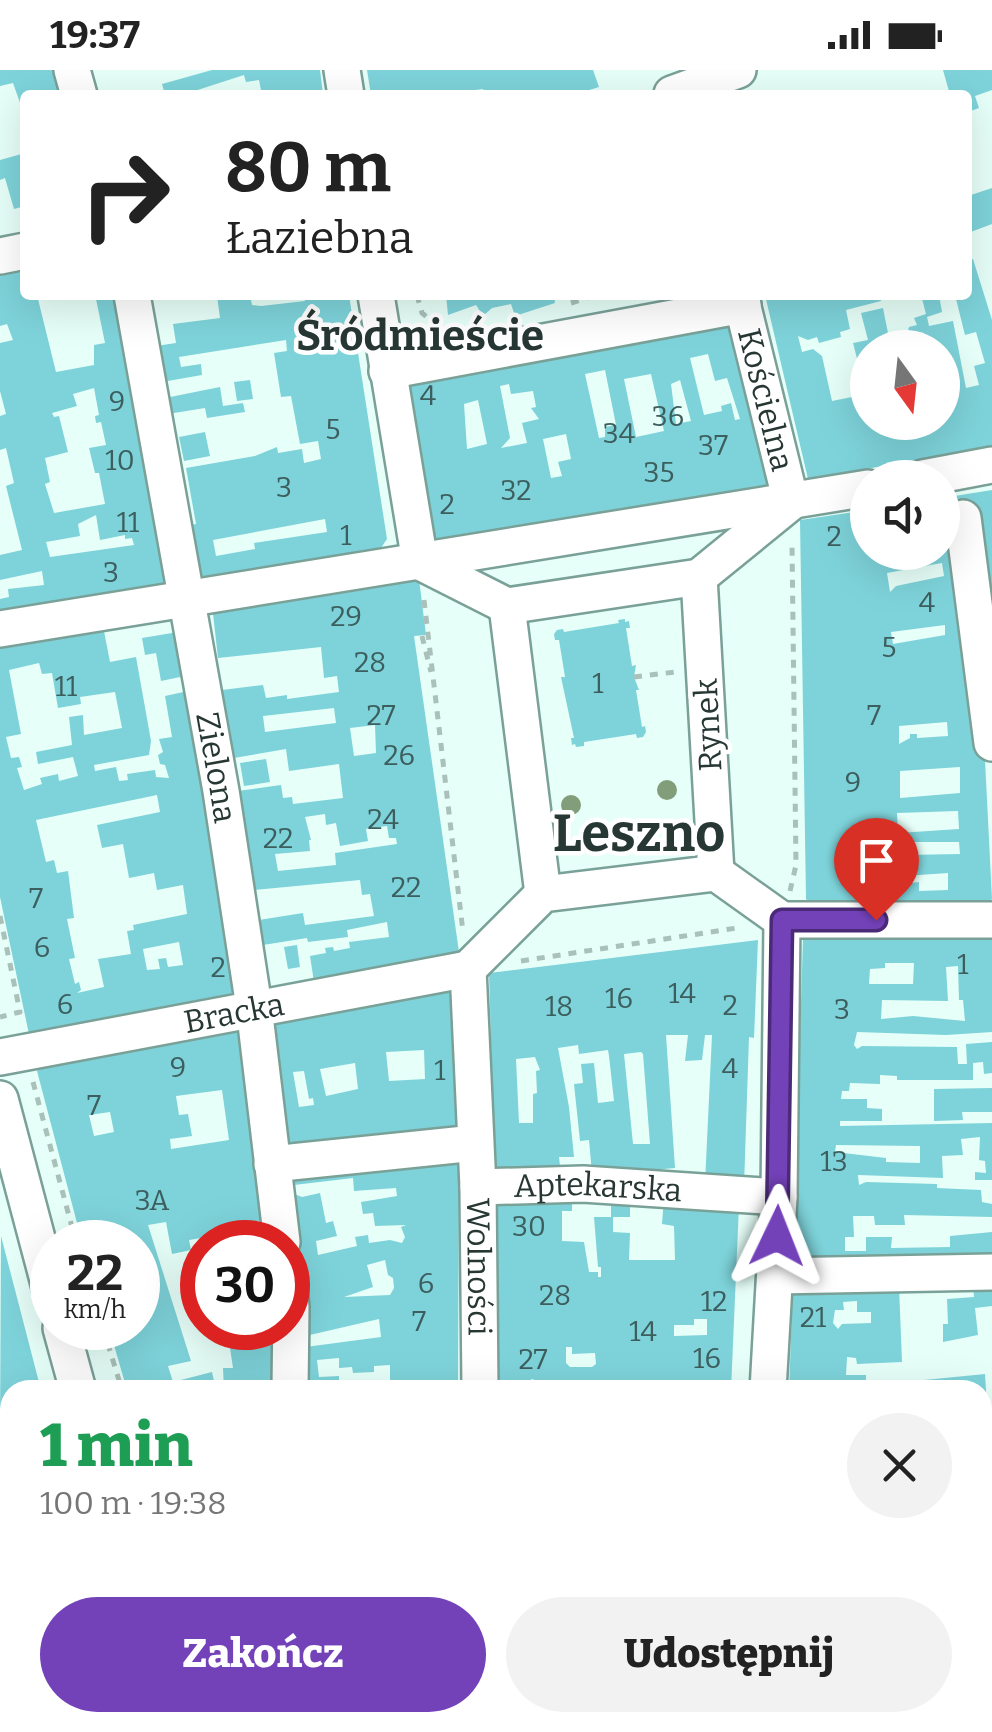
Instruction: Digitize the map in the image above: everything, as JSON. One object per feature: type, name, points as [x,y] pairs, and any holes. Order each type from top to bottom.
[{"type":"street","points":[[685,90],[738,70]]},
{"type":"street","name":"Zielona","points":[[133,300],[188,596],[254,1007],[279,1220]]},
{"type":"street","points":[[377,300],[420,562]]},
{"type":"street","points":[[387,371],[745,312]]},
{"type":"street","name":"Kościelna","points":[[745,312],[792,502]]},
{"type":"street","points":[[960,485],[992,465]]},
{"type":"street","points":[[0,629],[850,491]]},
{"type":"street","points":[[420,562],[508,606],[699,576],[792,502]]},
{"type":"street","points":[[960,542],[990,695],[992,743]]},
{"type":"street","name":"Rynek","points":[[699,576],[716,873]]},
{"type":"street","points":[[508,606],[543,894]]},
{"type":"street","points":[[468,969],[543,894],[716,873],[782,920],[992,920]]},
{"type":"street","points":[[769,1380],[779,1197],[782,920]]},
{"type":"street","name":"Bracka","points":[[0,1056],[468,969]]},
{"type":"street","name":"Wolności","points":[[468,969],[478,1187],[480,1380]]},
{"type":"street","points":[[0,1099],[32,1220]]},
{"type":"street","points":[[272,1164],[475,1143]]},
{"type":"street","name":"Aptekarska","points":[[478,1187],[619,1186],[779,1197]]},
{"type":"street","points":[[775,1276],[992,1272]]},
{"type":"street","points":[[67,1350],[75,1380]]},
{"type":"street","points":[[290,1350],[290,1380]]},
{"type":"path","points":[[782,920],[796,865],[792,502]]},
{"type":"path","points":[[422,636],[426,662],[434,678]]},
{"type":"path","points":[[634,678],[704,668]]},
{"type":"path","points":[[0,916],[20,1012],[0,1017]]},
{"type":"path","points":[[110,1350],[119,1380]]},
{"type":"building","points":[[0,70],[55,70],[62,90],[20,90],[20,103],[13,83],[0,86]]},
{"type":"building","points":[[212,70],[320,70],[322,90],[261,90],[259,80],[246,82],[244,75],[198,90],[164,90],[162,84]]},
{"type":"building","points":[[367,70],[593,70],[599,87],[589,90],[370,90]]},
{"type":"building","points":[[943,70],[992,70],[992,90],[975,96],[979,108],[972,111],[972,90],[949,90]]},
{"type":"building","points":[[20,154],[20,207],[14,209],[5,178],[0,180],[0,160]]},
{"type":"building","points":[[992,188],[992,224],[972,232],[972,195]]},
{"type":"building","points":[[973,259],[992,320],[992,447],[917,460],[850,460],[850,472],[808,479],[766,300],[881,300],[846,310],[850,329],[840,332],[841,337],[819,343],[817,337],[808,340],[798,336],[802,352],[813,349],[822,356],[832,401],[850,397],[850,440],[960,440],[960,357],[966,388],[979,385],[974,366],[985,363],[976,332],[965,335],[956,300],[972,300]]},
{"type":"building","points":[[20,264],[20,300],[38,300],[56,372],[94,365],[94,345],[105,343],[96,300],[119,300],[166,581],[162,587],[0,617],[0,599],[9,597],[8,589],[44,585],[42,571],[0,580],[0,555],[22,550],[6,486],[14,483],[6,448],[0,450],[0,416],[6,414],[0,391],[0,343],[13,340],[7,324],[0,326],[0,269]],"holes":[[[94,388],[99,415],[95,416],[96,423],[101,422],[106,445],[89,448],[105,504],[54,513],[45,484],[50,482],[45,458],[68,452],[59,416],[52,413],[77,406],[73,394]],[[96,515],[100,540],[125,535],[125,539],[132,538],[134,545],[50,557],[46,542],[80,536],[78,524]]]},
{"type":"building","points":[[218,300],[251,300],[252,305],[261,306],[305,300],[350,300],[387,539],[379,551],[200,584],[190,525],[196,524],[186,468],[255,456],[277,447],[278,453],[302,449],[304,463],[321,459],[318,441],[300,444],[291,396],[281,397],[274,353],[287,351],[286,340],[179,357],[181,367],[201,364],[202,375],[162,382],[156,346],[176,343],[173,324],[220,318]],"holes":[[[325,519],[327,532],[254,543],[255,549],[216,556],[213,540]]]},
{"type":"building","points":[[446,300],[555,300],[515,316],[511,304],[492,308],[483,316],[476,305],[448,315]]},
{"type":"building","points":[[922,300],[940,300],[942,312],[927,317],[929,326],[953,321],[955,330],[908,330],[917,325],[914,318],[926,314]]},
{"type":"building","points":[[883,308],[887,330],[865,330],[861,313]]},
{"type":"building","points":[[733,318],[773,489],[436,552],[407,378]],"holes":[[[708,354],[715,381],[727,378],[740,419],[735,420],[731,403],[721,406],[722,411],[704,415],[690,358]],[[605,370],[616,425],[605,427],[605,437],[599,438],[585,374]],[[651,374],[664,431],[636,437],[624,379]],[[680,380],[691,421],[676,424],[671,384]],[[509,384],[511,394],[533,391],[536,407],[531,408],[539,419],[522,423],[527,443],[501,448],[510,438],[500,386]],[[478,400],[487,444],[467,449],[464,404]],[[566,434],[571,459],[558,462],[562,476],[551,478],[543,439]]]},
{"type":"building","points":[[250,380],[253,399],[237,401],[234,382]]},
{"type":"building","points":[[220,387],[223,406],[243,403],[245,412],[207,418],[205,408],[168,414],[165,398]]},
{"type":"building","points":[[205,432],[210,456],[184,461],[179,437]]},
{"type":"building","points":[[992,490],[992,596],[988,596],[983,720],[992,899],[987,904],[813,906],[806,899],[800,520],[850,513],[850,570],[904,570],[887,573],[890,592],[896,586],[944,576],[943,570],[960,570],[960,495]],"holes":[[[945,625],[945,635],[893,644],[891,632]],[[947,722],[948,736],[917,738],[917,734],[910,734],[899,744],[899,726]],[[960,767],[960,793],[900,798],[900,771]],[[958,811],[959,829],[898,833],[897,813]],[[903,842],[959,842],[960,854],[904,855]],[[948,873],[948,890],[919,891],[919,882],[903,884],[904,876]]]},
{"type":"building","points":[[419,579],[426,635],[414,636],[459,952],[452,960],[314,982],[310,956],[326,953],[325,948],[350,948],[349,942],[389,937],[387,922],[347,930],[348,937],[263,945],[259,920],[303,913],[305,925],[374,916],[370,894],[362,895],[360,880],[253,890],[238,791],[281,785],[283,798],[292,797],[293,804],[343,798],[339,764],[289,771],[286,749],[234,758],[222,690],[263,685],[266,698],[287,695],[287,699],[339,692],[337,676],[324,678],[321,647],[218,658],[212,605]],"holes":[[[334,708],[336,723],[265,732],[263,716]],[[375,725],[376,753],[354,756],[350,728]],[[325,814],[326,825],[336,823],[340,846],[368,841],[366,829],[387,826],[389,838],[396,838],[397,844],[335,853],[336,865],[278,871],[275,854],[310,851],[305,817]]]},
{"type":"building","points":[[629,621],[630,628],[626,628],[646,732],[643,737],[637,738],[636,734],[584,742],[584,746],[576,747],[572,745],[574,738],[561,677],[565,677],[559,640],[555,640],[554,634],[557,630],[564,632]]},
{"type":"building","points":[[103,626],[110,662],[136,657],[151,741],[149,755],[94,765],[95,771],[116,767],[119,781],[128,780],[127,774],[155,770],[156,777],[169,778],[158,755],[163,752],[159,739],[172,737],[165,696],[188,691],[243,995],[30,1039],[0,897],[0,644]],"holes":[[[39,663],[42,674],[52,673],[58,708],[81,704],[80,697],[115,692],[122,728],[84,735],[83,715],[69,717],[72,745],[36,752],[38,764],[73,757],[78,776],[59,781],[58,774],[40,778],[42,784],[24,790],[17,768],[22,767],[19,757],[11,758],[6,737],[21,734],[9,670]],[[157,795],[160,812],[97,825],[102,848],[123,844],[129,878],[154,873],[157,890],[183,885],[187,914],[133,925],[134,930],[127,931],[131,954],[98,959],[104,987],[77,993],[81,990],[79,982],[75,984],[69,959],[75,958],[67,919],[74,918],[68,871],[57,873],[54,860],[46,862],[36,820]],[[179,942],[183,965],[168,967],[166,958],[158,959],[160,969],[147,970],[143,949]]]},
{"type":"building","points":[[178,632],[185,676],[161,681],[156,653],[145,655],[142,638]]},
{"type":"building","points":[[266,759],[270,782],[244,786],[240,763]]},
{"type":"building","points":[[992,930],[992,1032],[857,1032],[854,1045],[857,1049],[957,1047],[958,1064],[967,1064],[966,1044],[992,1042],[992,1073],[984,1074],[983,1062],[973,1063],[973,1080],[897,1080],[897,1076],[880,1075],[880,1084],[850,1083],[849,1091],[842,1091],[841,1099],[867,1099],[867,1108],[882,1109],[882,1121],[840,1121],[840,1126],[992,1123],[992,1180],[975,1180],[975,1172],[986,1173],[985,1161],[979,1160],[980,1137],[961,1139],[963,1155],[942,1156],[943,1178],[858,1175],[859,1185],[937,1184],[937,1188],[981,1190],[982,1202],[992,1204],[992,1217],[904,1215],[905,1225],[875,1225],[874,1216],[853,1216],[854,1237],[845,1237],[845,1251],[866,1251],[866,1237],[892,1237],[891,1248],[950,1247],[950,1236],[992,1232],[992,1263],[793,1268],[803,938],[810,931]],"holes":[[[885,963],[914,963],[913,984],[869,984],[870,969],[885,968]],[[958,966],[959,1000],[963,1000],[965,1021],[913,1016],[881,1019],[882,1000],[948,1001],[946,967]],[[836,1145],[920,1146],[920,1163],[886,1162],[886,1158],[835,1152]]]},
{"type":"building","points":[[758,940],[754,1038],[749,1037],[744,1186],[705,1183],[712,1035],[705,1035],[702,1060],[685,1061],[688,1035],[666,1035],[675,1168],[653,1173],[592,1173],[589,1140],[580,1141],[574,1084],[583,1083],[581,1064],[594,1063],[598,1103],[614,1101],[608,1050],[579,1054],[578,1045],[558,1048],[574,1157],[559,1157],[561,1175],[495,1178],[489,973]],"holes":[[[624,1054],[643,1054],[650,1144],[633,1144]],[[535,1057],[540,1070],[536,1071],[533,1123],[519,1123],[516,1059]]]},
{"type":"building","points":[[297,945],[300,967],[288,969],[284,947]]},
{"type":"building","points":[[455,988],[459,1138],[285,1155],[264,1022]],"holes":[[[424,1050],[425,1079],[389,1081],[386,1052]],[[355,1063],[358,1089],[326,1096],[320,1069]],[[304,1071],[309,1099],[313,1098],[314,1105],[299,1107],[293,1072]]]},
{"type":"building","points":[[245,1025],[270,1219],[180,1220],[180,1252],[172,1254],[166,1222],[76,1220],[37,1071],[42,1065]],"holes":[[[222,1090],[229,1140],[171,1149],[170,1139],[192,1136],[188,1114],[179,1115],[176,1096]],[[110,1112],[114,1132],[94,1136],[89,1115]]]},
{"type":"building","points":[[992,1088],[992,1112],[962,1112],[963,1120],[934,1121],[934,1089]]},
{"type":"building","points":[[459,1153],[458,1380],[390,1380],[390,1365],[374,1366],[374,1372],[353,1373],[352,1367],[339,1368],[339,1358],[317,1360],[319,1377],[339,1376],[339,1380],[298,1380],[298,1350],[381,1337],[379,1319],[310,1335],[310,1220],[287,1220],[284,1190],[302,1197],[320,1193],[326,1223],[333,1221],[337,1236],[316,1241],[318,1255],[357,1246],[355,1237],[368,1235],[369,1243],[402,1243],[405,1237],[401,1227],[406,1225],[375,1226],[373,1213],[363,1214],[361,1202],[397,1196],[396,1188],[354,1191],[353,1178],[294,1185],[292,1168]],"holes":[[[385,1260],[394,1288],[390,1295],[344,1297],[373,1287],[367,1265]]]},
{"type":"building","points":[[572,1196],[572,1211],[562,1211],[562,1241],[584,1242],[589,1272],[598,1272],[598,1277],[601,1267],[594,1217],[611,1217],[611,1197],[630,1197],[630,1217],[613,1217],[613,1232],[630,1233],[629,1260],[675,1260],[674,1226],[662,1224],[664,1198],[739,1205],[731,1380],[499,1380],[495,1197]],"holes":[[[694,1319],[707,1319],[707,1335],[674,1336],[674,1325],[694,1325]],[[566,1347],[572,1347],[572,1354],[595,1353],[596,1364],[570,1367],[566,1363]]]},
{"type":"building","points":[[1,1236],[30,1350],[38,1380],[0,1380]]},
{"type":"building","points":[[160,1263],[180,1326],[180,1350],[188,1350],[191,1361],[168,1366],[172,1380],[124,1380],[115,1350],[160,1350]]},
{"type":"building","points":[[992,1284],[992,1306],[975,1308],[978,1335],[943,1342],[943,1324],[948,1324],[947,1299],[974,1297],[973,1285]]},
{"type":"building","points":[[793,1285],[899,1286],[902,1362],[857,1364],[856,1358],[847,1357],[846,1375],[866,1375],[866,1380],[789,1380]],"holes":[[[857,1301],[857,1312],[871,1312],[871,1323],[842,1324],[838,1329],[833,1323],[835,1310],[844,1310],[843,1302]]]},
{"type":"building","points":[[230,1350],[276,1350],[274,1380],[224,1380],[223,1368],[233,1368]]},
{"type":"building","points":[[212,1372],[214,1380],[181,1380]]},
{"type":"building","points":[[985,1374],[985,1380],[924,1380]]},
{"type":"district","name":"Śródmieście","points":[[420,336]]},
{"type":"district","name":"Leszno","points":[[639,833]]},
{"type":"route","points":[[777,1236],[782,920],[876,920]]}]
